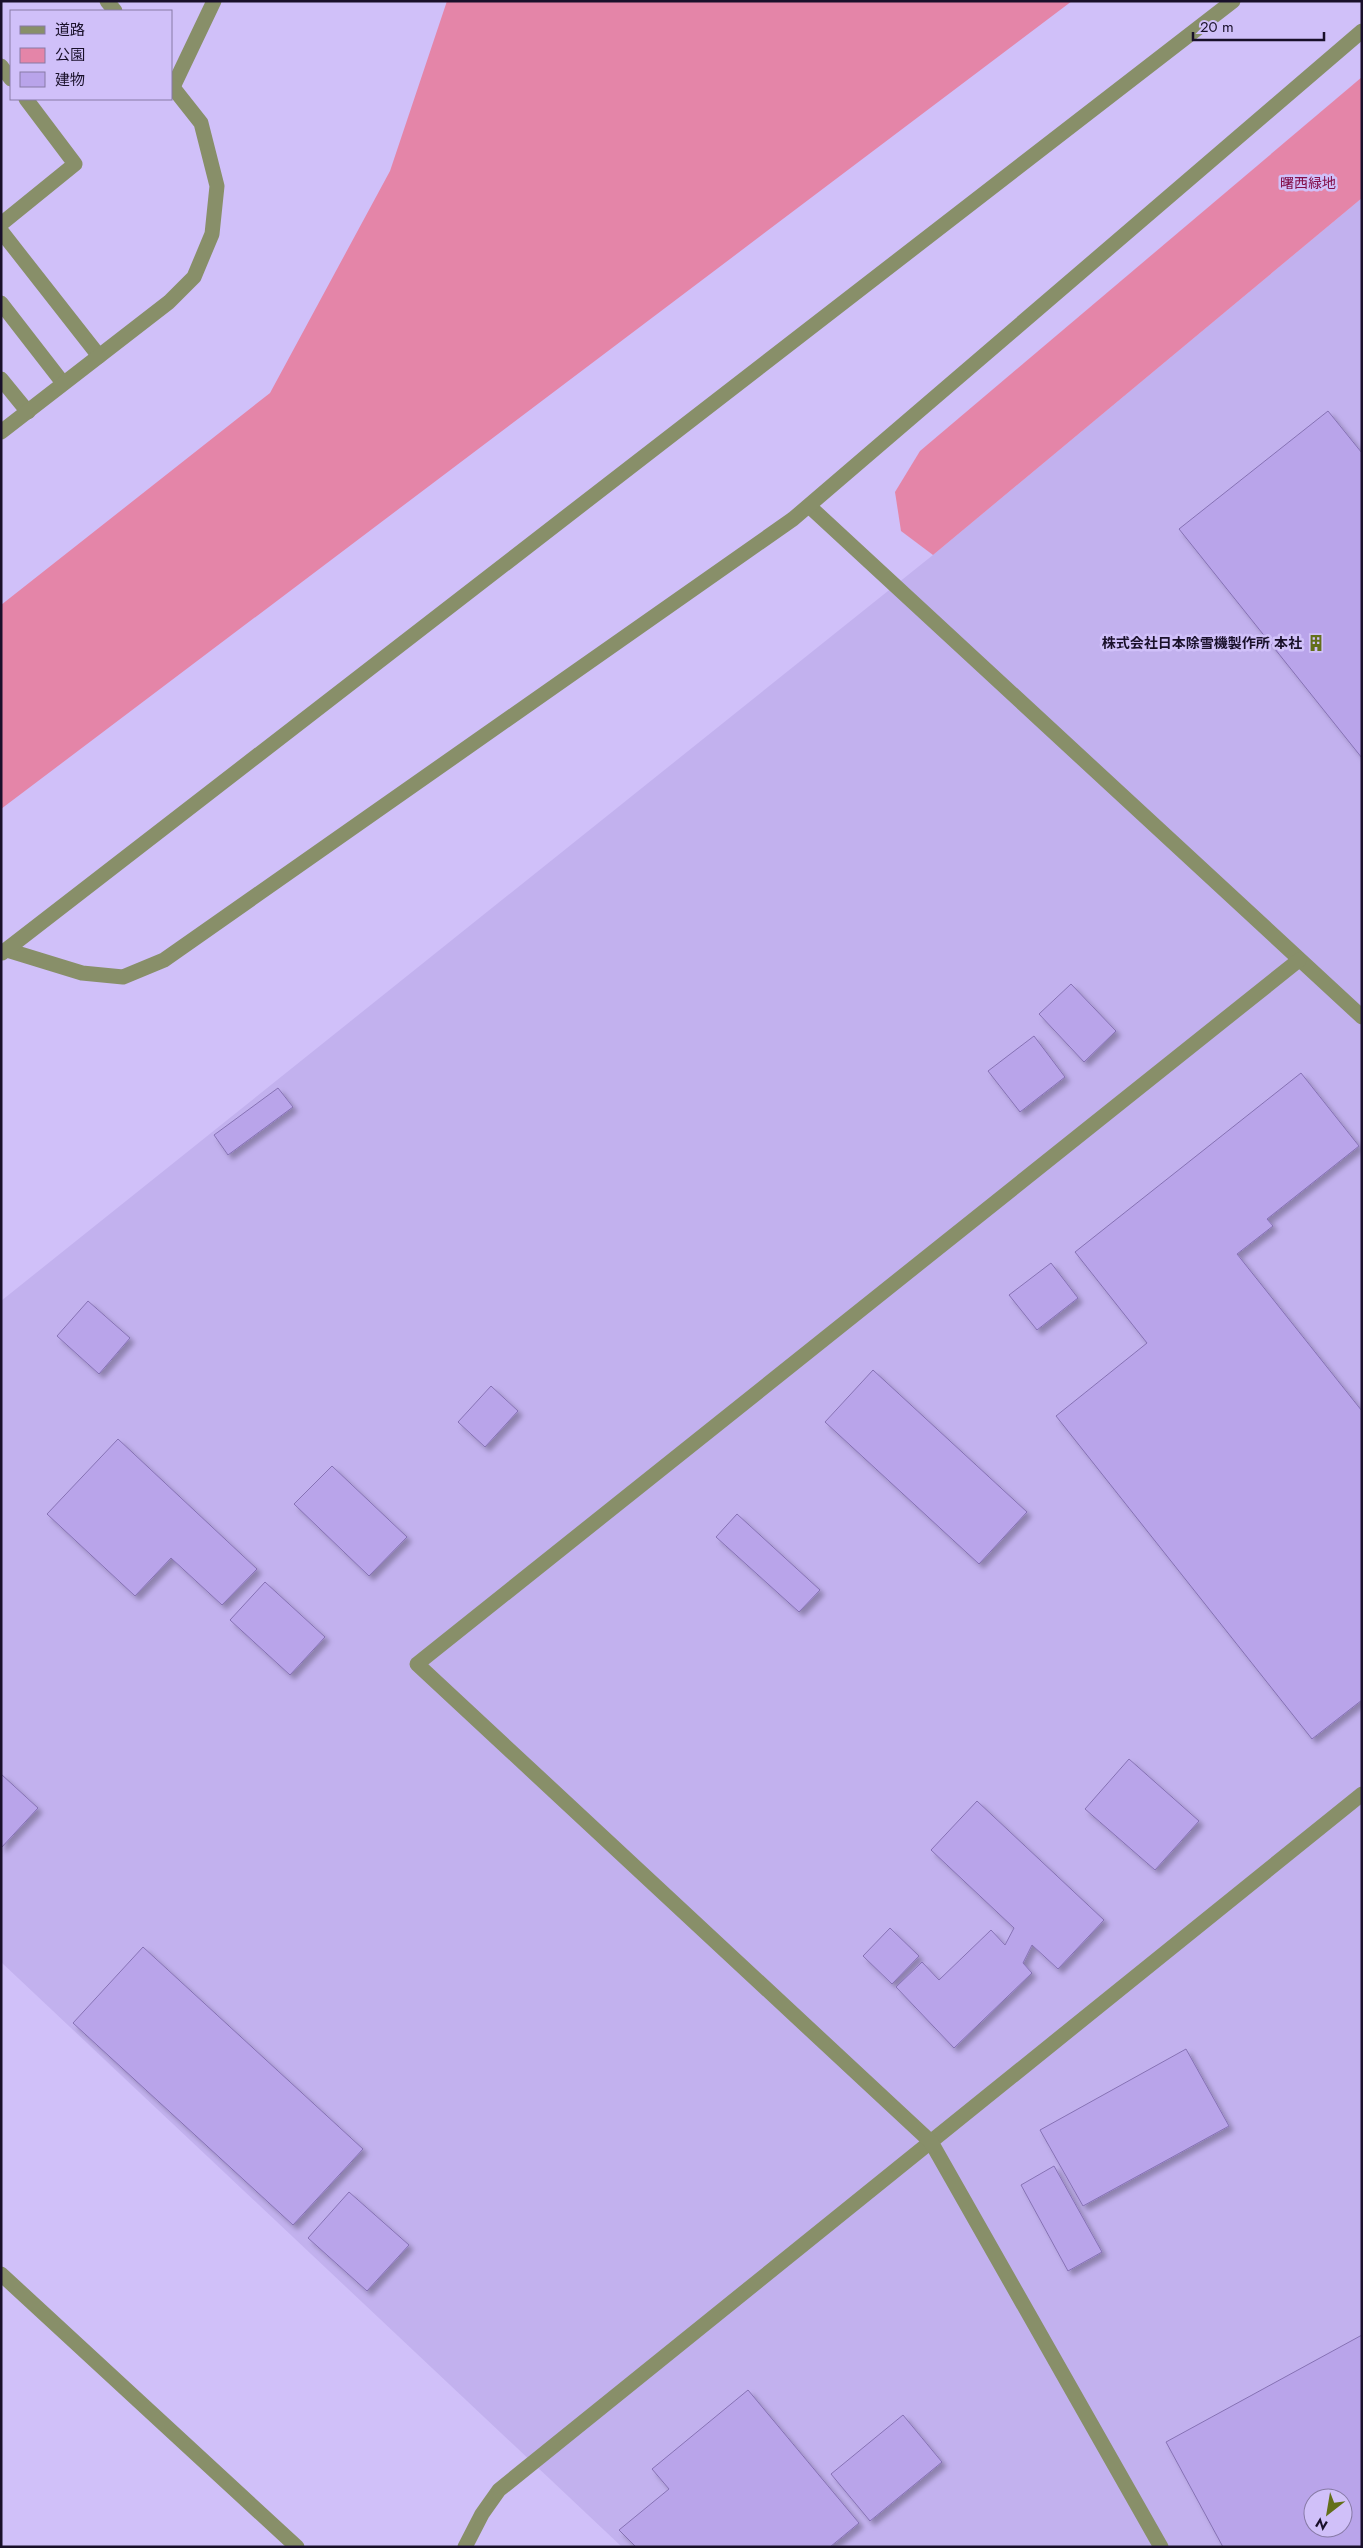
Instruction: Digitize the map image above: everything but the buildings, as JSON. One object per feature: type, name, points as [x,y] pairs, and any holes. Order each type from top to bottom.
[{"type":"street","points":[[1,432],[169,302],[194,277],[212,234],[217,186],[201,123],[172,86],[214,1]]},
{"type":"street","points":[[4,952],[1233,1]]},
{"type":"street","points":[[4,952],[82,973],[123,976],[164,960],[785,525],[1362,31]]},
{"type":"street","points":[[1,66],[10,78]]},
{"type":"street","points":[[1,224],[75,164],[27,100]]},
{"type":"street","points":[[1,231],[99,356]]},
{"type":"street","points":[[1,303],[63,383]]},
{"type":"street","points":[[1,379],[28,412]]},
{"type":"street","points":[[809,506],[1362,1017]]},
{"type":"street","points":[[1161,2547],[931,2142],[417,1664],[1299,960]]},
{"type":"street","points":[[465,2547],[482,2514],[499,2490],[1362,1794]]},
{"type":"street","points":[[1,2274],[297,2547]]},
{"type":"shaded area","points":[[1362,198],[1362,2547],[622,2547],[1,1962],[1,1301],[933,555]]},
{"type":"green space","points":[[447,1],[1072,1],[1,809],[1,605],[270,393],[390,171]]},
{"type":"green space","name":"曙西緑地","points":[[1362,77],[1362,198],[933,555],[901,531],[895,492],[920,451]]},
{"type":"place","name":"株式会社日本除雪機製作所 本社","points":[[1316,643]]}]
